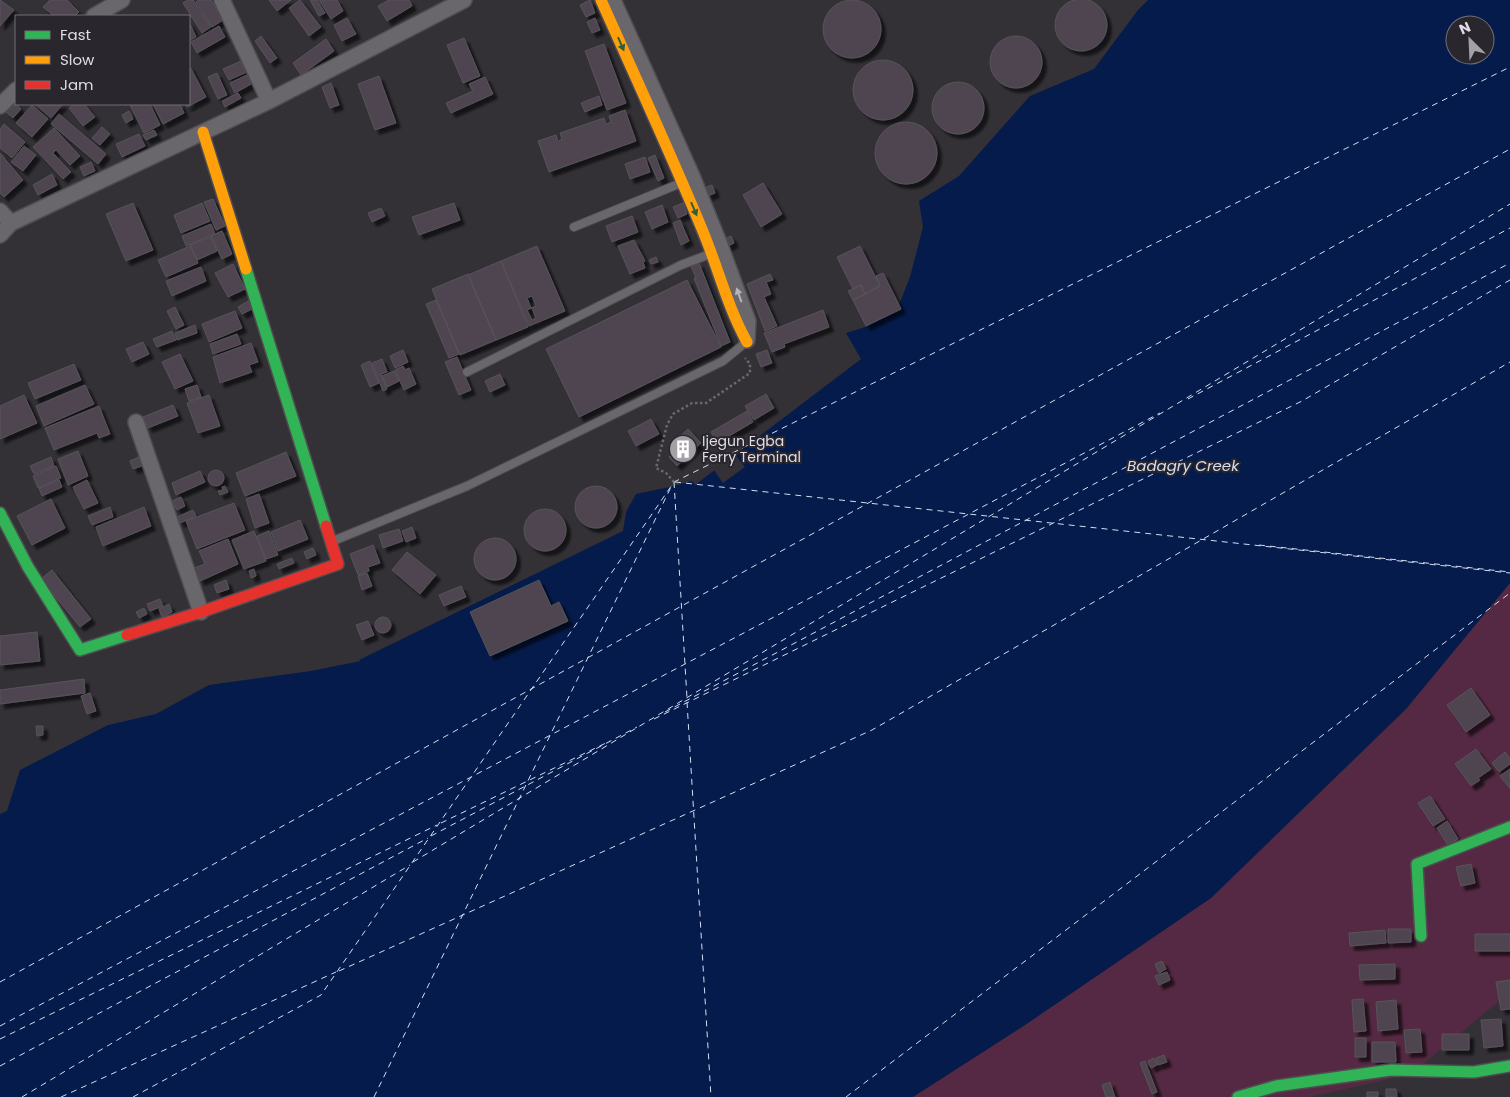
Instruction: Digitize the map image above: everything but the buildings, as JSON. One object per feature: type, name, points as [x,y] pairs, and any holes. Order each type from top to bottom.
[{"type":"street","points":[[96,15],[122,0]]},
{"type":"street","points":[[222,0],[268,102]]},
{"type":"street","points":[[0,235],[12,224],[268,102],[464,0]]},
{"type":"street","points":[[601,0],[683,182],[712,253],[743,345]]},
{"type":"street","points":[[613,0],[692,176],[720,245],[748,321],[743,345]]},
{"type":"street","points":[[0,106],[15,91]]},
{"type":"street","points":[[0,513],[28,567],[80,650],[201,612],[338,564],[203,132]]},
{"type":"street","points":[[0,211],[12,224]]},
{"type":"street","points":[[136,422],[201,612]]},
{"type":"street","points":[[1421,936],[1417,864],[1510,827]]},
{"type":"street","points":[[1238,1097],[1276,1086],[1391,1070],[1474,1072],[1510,1066]]},
{"type":"lane","points":[[574,227],[683,182]]},
{"type":"lane","points":[[467,372],[681,265],[712,253]]},
{"type":"lane","points":[[331,542],[467,486],[723,362],[743,345]]},
{"type":"path","points":[[674,482],[666,473],[656,468],[667,425],[672,414],[692,403],[706,403],[750,373],[750,364],[743,345]]},
{"type":"shaded area","points":[[1510,583],[1510,992],[1411,1074],[1310,1097],[913,1097],[1025,1025],[1211,898],[1406,709]]},
{"type":"water","name":"Badagry Creek","points":[[1148,0],[1510,0],[1510,583],[1406,709],[1211,898],[1025,1025],[913,1097],[0,1097],[0,814],[7,811],[20,770],[108,725],[156,714],[209,685],[311,671],[361,661],[359,660],[623,531],[626,512],[636,494],[692,481],[695,485],[861,359],[846,333],[865,327],[899,305],[910,277],[923,227],[919,201],[959,176],[1030,96],[1094,69],[1138,10]]},
{"type":"pier","points":[[735,455],[745,467],[723,483],[714,470]]},
{"type":"ferry route","points":[[133,1097],[321,995],[674,482],[1510,67]]},
{"type":"ferry route","points":[[0,982],[1510,149]]},
{"type":"ferry route","points":[[413,862],[1510,204]]},
{"type":"ferry route","points":[[1188,399],[1510,228]]},
{"type":"ferry route","points":[[665,712],[1510,263]]},
{"type":"ferry route","points":[[654,719],[1302,401],[1510,280]]},
{"type":"ferry route","points":[[339,971],[872,730],[1510,362]]},
{"type":"ferry route","points":[[0,1026],[1160,413]]},
{"type":"ferry route","points":[[674,482],[687,698]]},
{"type":"ferry route","points":[[675,482],[1510,573]]},
{"type":"ferry route","points":[[374,1097],[671,487]]},
{"type":"ferry route","points":[[1259,545],[1510,572]]},
{"type":"ferry route","points":[[846,1097],[1510,593]]},
{"type":"ferry route","points":[[687,702],[711,1097]]},
{"type":"ferry route","points":[[431,836],[637,727]]},
{"type":"ferry route","points":[[441,823],[610,741]]},
{"type":"ferry route","points":[[0,1039],[437,825]]},
{"type":"ferry route","points":[[0,1066],[428,838]]},
{"type":"ferry route","points":[[22,1097],[410,865]]},
{"type":"ferry route","points":[[61,1097],[336,972]]},
{"type":"traffic: fast","points":[[246,269],[326,526]]},
{"type":"traffic: fast","points":[[0,513],[28,567],[80,650],[127,635]]},
{"type":"traffic: fast","points":[[1421,936],[1417,864],[1510,827]]},
{"type":"traffic: fast","points":[[1238,1097],[1276,1086],[1391,1070],[1474,1072],[1510,1066]]},
{"type":"traffic: slow","points":[[601,0],[690,200],[708,243],[728,300],[747,342]]},
{"type":"traffic: slow","points":[[203,132],[246,269]]},
{"type":"traffic: jam","points":[[127,635],[201,612],[338,564],[326,526]]},
{"type":"place","name":"Ijegun Egba Ferry Terminal","points":[[683,449]]}]
